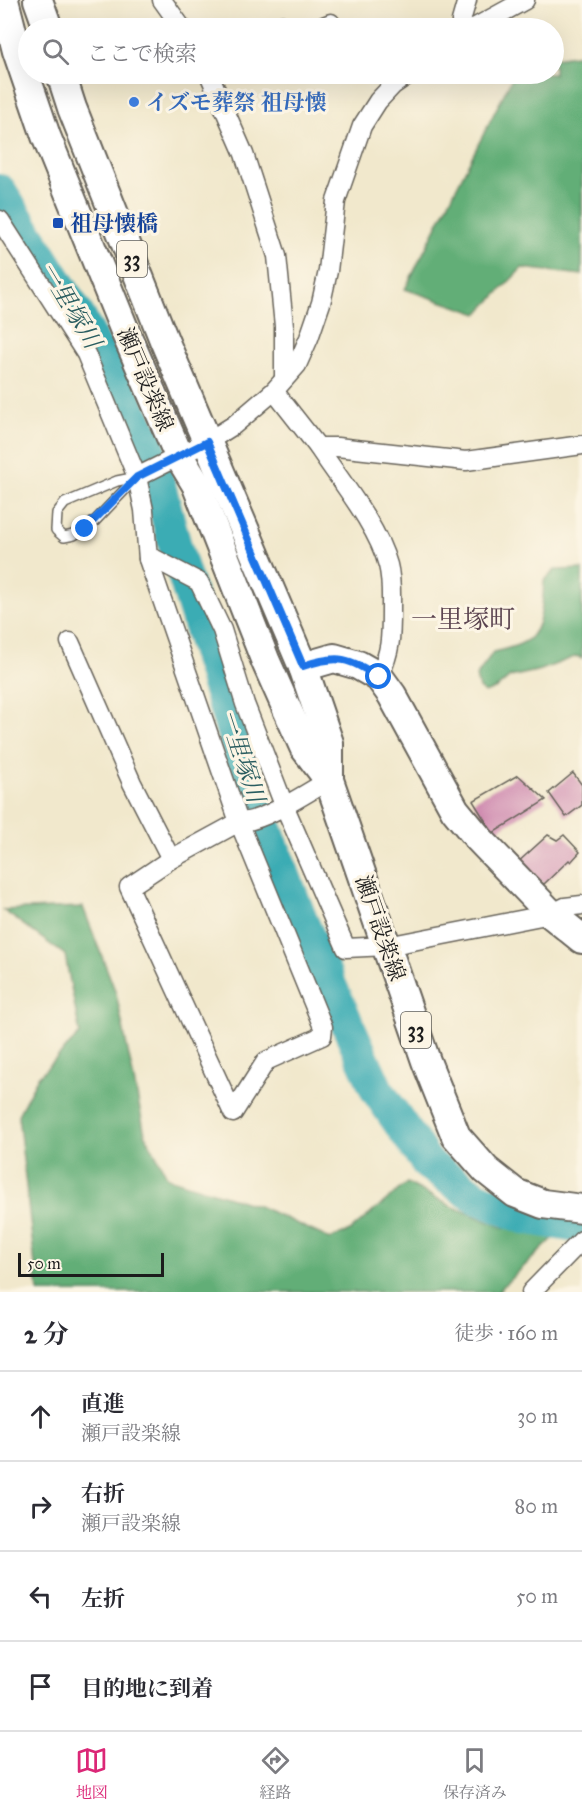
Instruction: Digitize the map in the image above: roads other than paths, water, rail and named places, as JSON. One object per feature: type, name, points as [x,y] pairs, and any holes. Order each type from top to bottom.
[{"type":"main road","name":"瀬戸設楽線","points":[[4,0],[9,57],[18,76]]},
{"type":"main road","points":[[38,0],[44,18]]},
{"type":"main road","name":"瀬戸設楽線","points":[[22,84],[46,136],[103,278],[170,461],[196,484],[266,662],[304,747],[329,780]]},
{"type":"main road","name":"瀬戸設楽線","points":[[64,84],[80,129],[164,340],[303,666],[328,743],[329,780],[441,1100],[456,1136],[486,1170],[515,1193],[543,1204],[582,1209]]},
{"type":"main road","points":[[303,666],[334,658],[358,664],[379,677],[392,695],[455,810],[479,839],[551,914],[582,939]]},
{"type":"street","points":[[162,0],[175,18]]},
{"type":"street","points":[[462,18],[467,0]]},
{"type":"street","points":[[492,18],[525,0]]},
{"type":"street","points":[[213,84],[244,154],[277,256],[284,326],[279,385],[379,540],[388,566],[392,587],[391,631],[389,654],[379,677]]},
{"type":"street","points":[[138,477],[207,442],[234,425],[279,385],[297,365],[321,303],[328,271],[336,201],[362,126],[378,101],[396,84]]},
{"type":"street","points":[[0,220],[86,354],[138,477],[152,559],[242,822],[323,1027],[322,1036],[266,1061],[233,1113],[129,887],[171,859],[242,822],[280,808],[329,780]]},
{"type":"street","points":[[318,447],[466,461],[582,445]]},
{"type":"street","points":[[152,559],[199,582],[222,630],[280,808],[346,948],[387,946],[551,914],[566,907],[582,905]]},
{"type":"street","points":[[70,642],[132,783],[171,859]]},
{"type":"street","points":[[531,1292],[582,1240]]},
{"type":"lane","points":[[138,477],[85,529],[74,536],[64,537],[56,530],[57,513],[65,503],[117,481],[138,477]]},
{"type":"waterway","name":"一里塚川","points":[[0,191],[79,317],[148,443],[175,546],[251,790],[302,923],[377,1090],[428,1164],[476,1197],[524,1217],[582,1227]]},
{"type":"place","name":"イズモ葬祭 祖母懐","points":[[134,102]]},
{"type":"place","name":"祖母懐橋","points":[[58,223]]},
{"type":"district","name":"一里塚町","points":[[463,619]]}]
